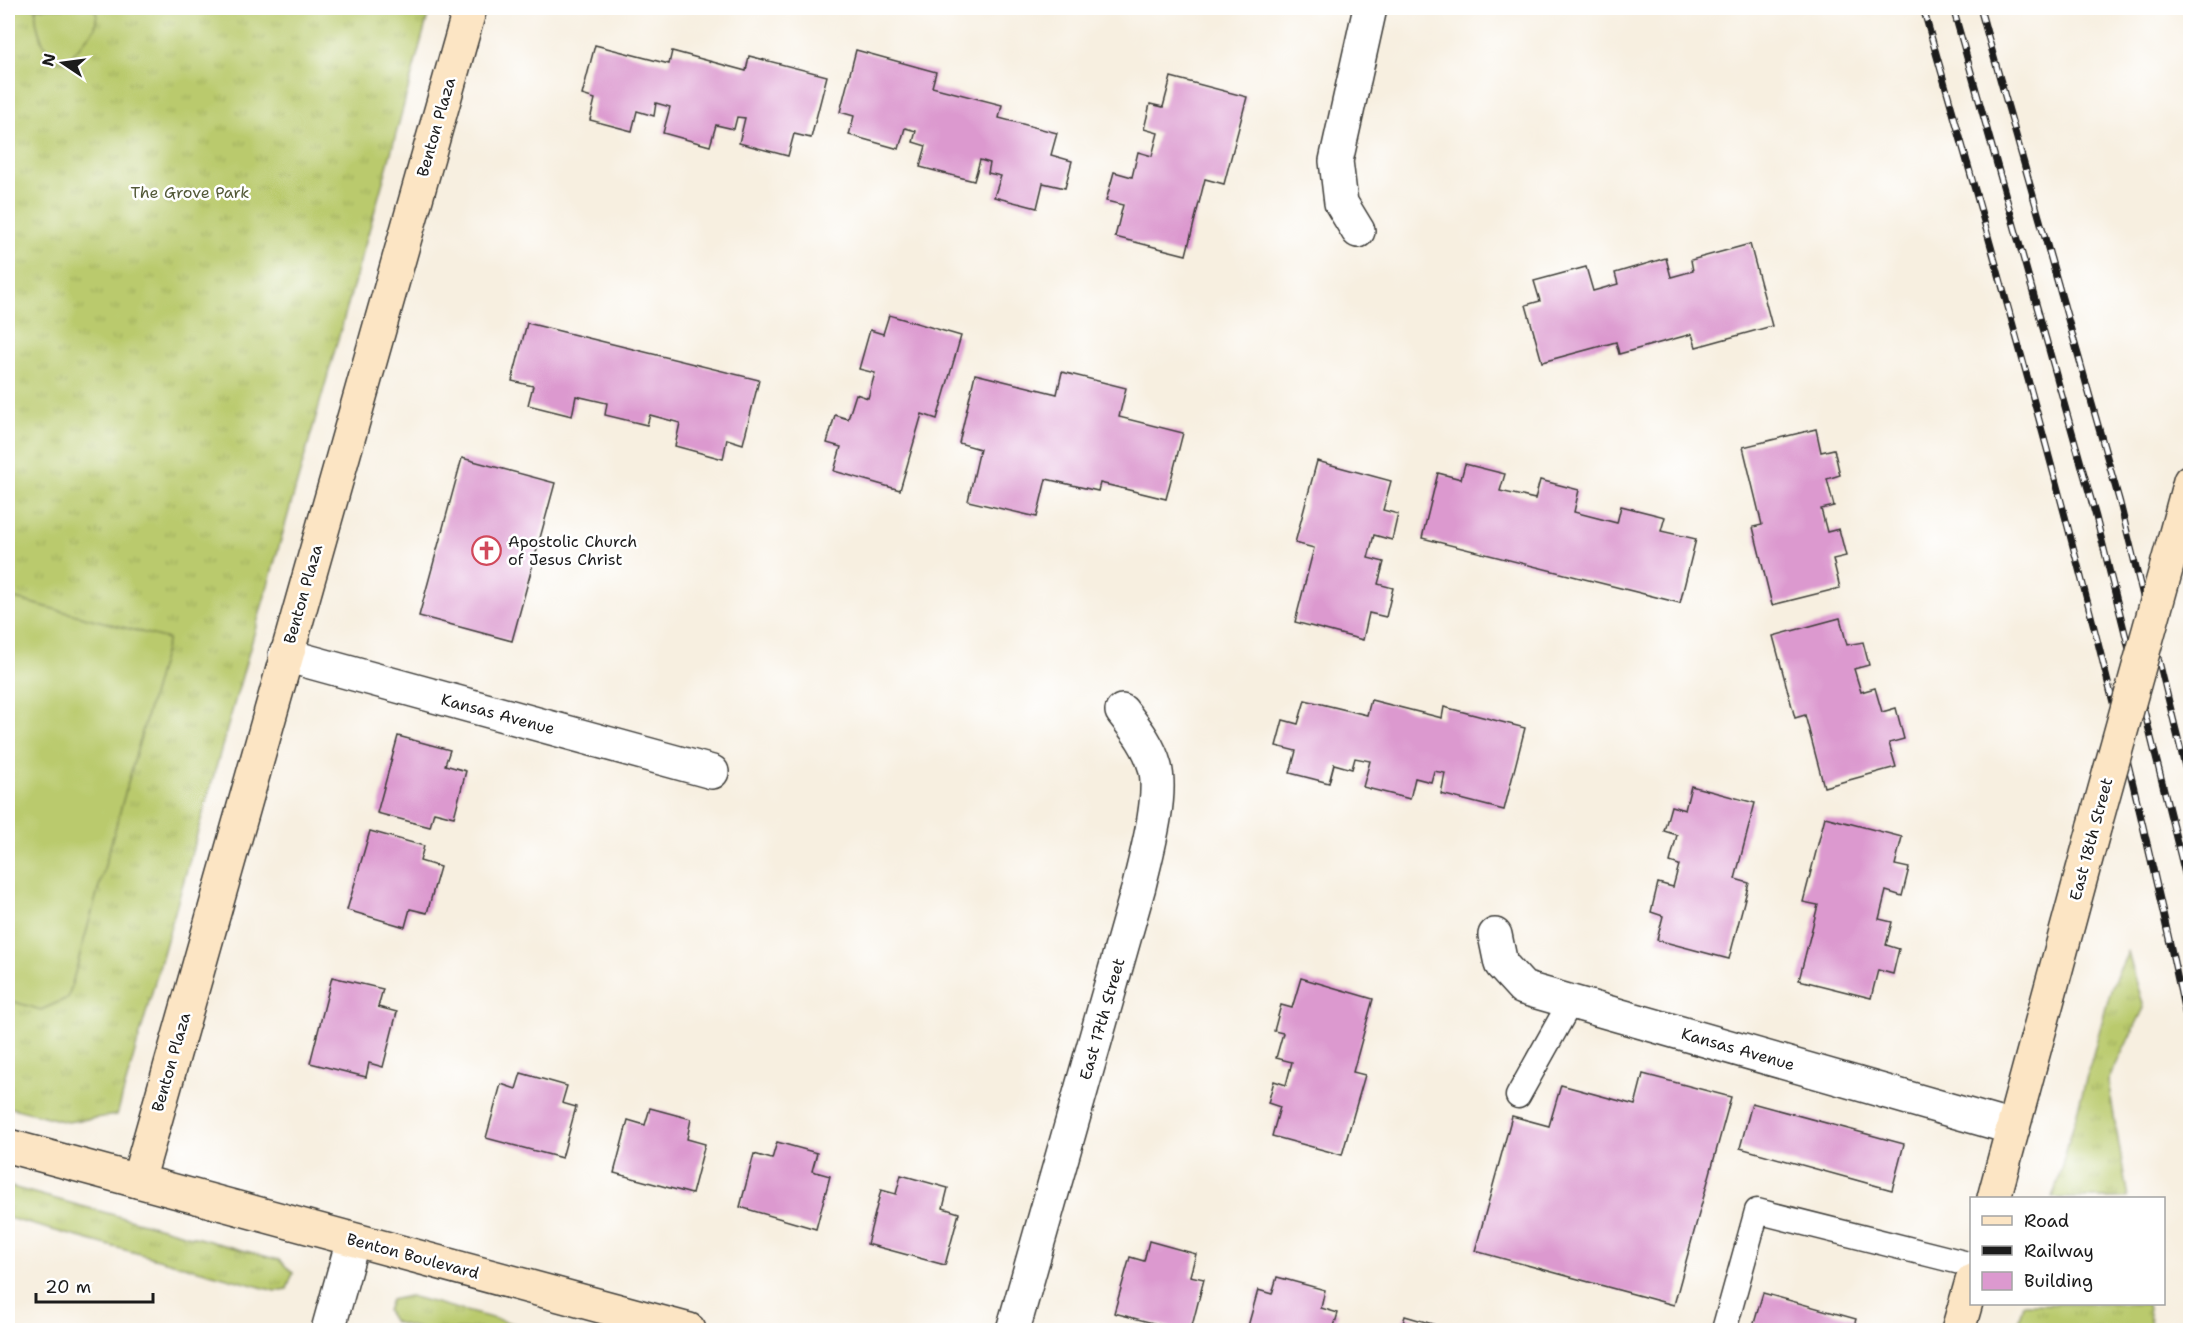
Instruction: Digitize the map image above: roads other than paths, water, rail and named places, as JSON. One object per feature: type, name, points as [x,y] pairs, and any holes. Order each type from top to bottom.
[{"type":"street","name":"Benton Plaza","points":[[138,1181],[285,655],[470,8]]},
{"type":"street","points":[[1358,231],[1341,203],[1336,161],[1370,8]]},
{"type":"street","name":"East 18th Street","points":[[1994,1197],[2190,481]]},
{"type":"street","name":"Kansas Avenue","points":[[285,655],[711,772]]},
{"type":"street","name":"East 17th Street","points":[[1013,1330],[1139,886],[1155,819],[1155,769],[1143,739],[1122,711]]},
{"type":"street","name":"Kansas Avenue","points":[[1495,935],[1501,964],[1523,988],[2013,1128]]},
{"type":"street","name":"Benton Boulevard","points":[[8,1146],[689,1330]]},
{"type":"street","points":[[328,1330],[353,1240]]},
{"type":"street","points":[[1958,1330],[1970,1285]]},
{"type":"lane","points":[[1518,1096],[1571,1001]]},
{"type":"lane","points":[[1724,1330],[1757,1211],[1970,1265]]},
{"type":"railway","points":[[1923,8],[2066,519],[2162,906],[2190,1036]]},
{"type":"railway","points":[[1953,8],[2096,517],[2190,894]]},
{"type":"railway","points":[[1980,8],[2120,503],[2190,787]]},
{"type":"place","name":"Apostolic Church of Jesus Christ","points":[[487,550]]},
{"type":"park label","name":"The Grove Park","points":[[190,192]]}]
